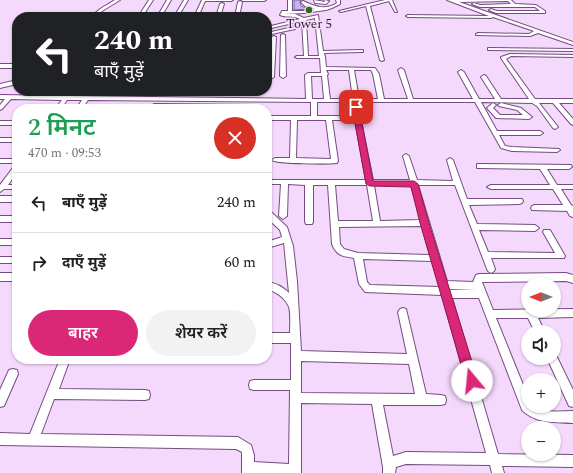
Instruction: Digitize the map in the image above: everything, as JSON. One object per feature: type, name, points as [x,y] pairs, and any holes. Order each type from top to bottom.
[{"type":"street","points":[[99,12],[118,0]]},
{"type":"street","points":[[143,12],[150,0]]},
{"type":"street","points":[[162,12],[169,0]]},
{"type":"street","points":[[179,12],[186,0]]},
{"type":"street","points":[[198,12],[204,0],[231,0]]},
{"type":"street","points":[[238,12],[241,1],[264,0]]},
{"type":"street","points":[[290,0],[290,12]]},
{"type":"street","points":[[316,0],[316,2],[325,2],[328,8]]},
{"type":"street","points":[[296,13],[282,12],[282,15],[304,12],[328,8],[337,5],[338,0]]},
{"type":"street","points":[[361,0],[376,32],[382,60]]},
{"type":"street","points":[[341,11],[390,0],[396,11]]},
{"type":"street","points":[[462,0],[496,12],[544,12],[536,6],[480,6]]},
{"type":"street","points":[[453,1],[509,0],[514,5]]},
{"type":"street","points":[[303,1],[311,7],[328,8]]},
{"type":"street","points":[[303,1],[304,12]]},
{"type":"street","points":[[453,1],[573,44]]},
{"type":"street","points":[[220,12],[222,4]]},
{"type":"street","points":[[296,13],[296,18],[302,19]]},
{"type":"street","points":[[272,26],[281,22],[317,16],[323,54],[327,100]]},
{"type":"street","points":[[408,16],[496,16]]},
{"type":"street","points":[[302,19],[306,57]]},
{"type":"street","points":[[272,33],[293,28]]},
{"type":"street","points":[[478,34],[530,35],[538,31]]},
{"type":"street","points":[[272,64],[274,37],[291,33]]},
{"type":"street","points":[[487,34],[491,39]]},
{"type":"street","points":[[283,35],[283,76]]},
{"type":"street","points":[[495,44],[499,49]]},
{"type":"street","points":[[490,49],[573,50]]},
{"type":"street","points":[[297,57],[361,51]]},
{"type":"street","points":[[555,127],[539,105],[533,101],[503,59],[504,56],[573,56]]},
{"type":"street","points":[[0,66],[12,66]]},
{"type":"street","points":[[351,68],[356,100]]},
{"type":"street","points":[[314,118],[308,76],[324,71],[351,68],[374,70],[381,100]]},
{"type":"street","points":[[401,70],[411,100]]},
{"type":"street","points":[[461,72],[501,144],[506,148],[557,150]]},
{"type":"street","points":[[484,77],[499,101]]},
{"type":"street","points":[[0,86],[12,83]]},
{"type":"street","points":[[442,93],[446,100]]},
{"type":"street","points":[[0,97],[220,100],[476,100],[504,105],[515,108],[529,117],[498,117],[490,108],[492,103]]},
{"type":"street","points":[[0,108],[10,97]]},
{"type":"street","points":[[61,104],[66,97]]},
{"type":"street","points":[[82,104],[86,98]]},
{"type":"street","points":[[220,100],[220,104]]},
{"type":"street","points":[[492,103],[499,101],[573,101]]},
{"type":"street","points":[[555,101],[573,123]]},
{"type":"street","points":[[356,107],[377,223]]},
{"type":"street","points":[[272,118],[357,118]]},
{"type":"street","points":[[293,161],[294,118]]},
{"type":"street","points":[[275,160],[335,161],[329,118]]},
{"type":"street","points":[[0,123],[12,123]]},
{"type":"street","points":[[495,133],[540,133]]},
{"type":"street","points":[[0,140],[12,140]]},
{"type":"street","points":[[406,156],[498,473]]},
{"type":"street","points":[[450,160],[464,202],[491,269]]},
{"type":"street","points":[[0,161],[12,165]]},
{"type":"street","points":[[479,166],[569,167]]},
{"type":"street","points":[[542,167],[572,210]]},
{"type":"street","points":[[2,186],[12,173]]},
{"type":"street","points":[[272,182],[370,184],[457,183]]},
{"type":"street","points":[[283,216],[285,183]]},
{"type":"street","points":[[309,183],[309,222]]},
{"type":"street","points":[[331,183],[334,224],[338,249],[341,252],[358,256],[435,258]]},
{"type":"street","points":[[491,187],[573,187]]},
{"type":"street","points":[[0,199],[12,199]]},
{"type":"street","points":[[464,202],[519,202]]},
{"type":"street","points":[[535,208],[572,210]]},
{"type":"street","points":[[0,219],[12,219]]},
{"type":"street","points":[[0,440],[238,443],[247,449],[248,470],[295,472],[296,356],[293,281],[287,239],[284,229],[272,219]]},
{"type":"street","points":[[334,224],[425,223]]},
{"type":"street","points":[[475,227],[535,228]]},
{"type":"street","points":[[486,256],[561,256],[547,232]]},
{"type":"street","points":[[272,244],[287,239]]},
{"type":"street","points":[[0,242],[12,242]]},
{"type":"street","points":[[358,256],[363,284],[368,289],[480,290]]},
{"type":"street","points":[[0,260],[12,260]]},
{"type":"street","points":[[0,277],[12,277]]},
{"type":"street","points":[[573,279],[566,277],[479,278],[477,281],[523,400],[530,411],[542,416],[573,417]]},
{"type":"street","points":[[272,286],[275,286],[280,290],[294,306]]},
{"type":"street","points":[[403,312],[422,400]]},
{"type":"street","points":[[561,313],[573,313]]},
{"type":"street","points":[[490,314],[521,314]]},
{"type":"street","points":[[272,338],[295,338]]},
{"type":"street","points":[[296,356],[413,359]]},
{"type":"street","points":[[33,440],[63,364]]},
{"type":"street","points":[[555,365],[573,402]]},
{"type":"street","points":[[0,402],[13,374]]},
{"type":"street","points":[[254,385],[296,385]]},
{"type":"street","points":[[51,394],[145,395]]},
{"type":"street","points":[[295,398],[441,400]]},
{"type":"street","points":[[376,399],[389,470]]},
{"type":"street","points":[[389,470],[392,462],[406,458],[573,461]]},
{"type":"building","points":[[294,0],[301,0],[301,6],[309,9],[294,10]]},
{"type":"place","name":"Tower 5","points":[[309,10]]},
{"type":"route","points":[[356,107],[364,161],[370,184],[414,184],[472,381]]}]
